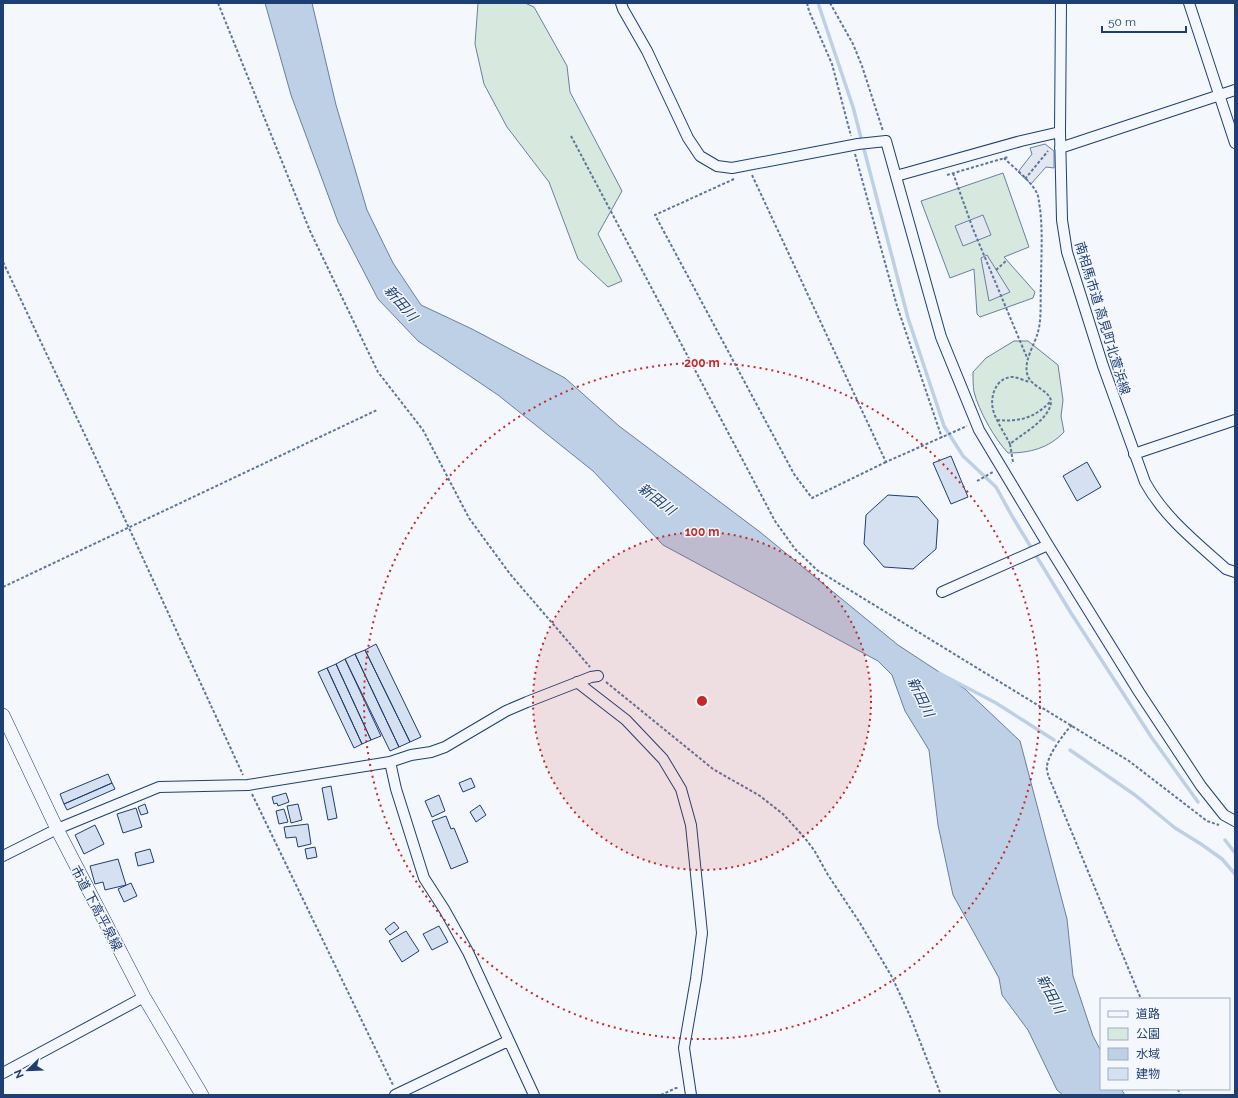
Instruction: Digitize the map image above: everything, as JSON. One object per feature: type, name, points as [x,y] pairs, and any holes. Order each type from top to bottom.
[{"type":"street","points":[[621,3],[647,51],[688,138],[700,156],[716,166],[732,168],[859,144],[886,141],[941,337],[979,430],[999,469],[1044,547],[1138,692],[1201,786],[1224,815],[1234,821]]},
{"type":"street","name":"南相馬市道 高見町北萱浜線","points":[[1060,3],[1060,148],[1062,220],[1067,252],[1101,359],[1134,454],[1152,496],[1181,528],[1226,569],[1235,572]]},
{"type":"street","points":[[1189,3],[1235,143]]},
{"type":"street","points":[[1060,148],[1235,90]]},
{"type":"street","points":[[896,176],[1021,141],[1060,132]]},
{"type":"street","points":[[1134,454],[1235,420]]},
{"type":"street","points":[[942,592],[1044,547]]},
{"type":"street","points":[[3,856],[57,830],[159,787],[248,785],[390,762],[411,755],[431,752],[445,747],[506,711],[577,682],[598,676]]},
{"type":"street","points":[[577,682],[626,720],[663,759],[681,789],[691,825],[702,932],[696,979],[684,1048],[691,1092]]},
{"type":"street","name":"市道 下高平泉線","points":[[3,715],[57,830],[144,997],[202,1095]]},
{"type":"street","points":[[390,762],[396,789],[424,878],[444,909],[468,952],[534,1095]]},
{"type":"street","points":[[3,1072],[144,997]]},
{"type":"street","points":[[396,1094],[508,1041]]},
{"type":"path","points":[[218,3],[310,231],[378,372],[423,430],[470,518],[510,574],[598,676],[713,769],[760,796],[783,814],[804,837],[814,850],[828,875],[860,923],[892,977],[910,1016],[941,1095]]},
{"type":"path","points":[[807,3],[809,12],[832,64],[859,144],[897,306],[942,438]]},
{"type":"path","points":[[830,3],[853,44],[862,66],[886,141]]},
{"type":"path","points":[[571,136],[774,521],[795,549],[817,570],[1129,761],[1207,821],[1220,825],[1234,821]]},
{"type":"path","points":[[1025,179],[1048,151]]},
{"type":"path","points":[[947,176],[1011,156]]},
{"type":"path","points":[[1004,158],[1031,184],[1038,196],[1042,222],[1038,332],[1029,354],[1026,372],[1030,382]]},
{"type":"path","points":[[747,165],[886,462]]},
{"type":"path","points":[[747,165],[740,176],[655,215],[794,474],[812,498],[886,462],[964,427]]},
{"type":"path","points":[[954,174],[979,245],[1028,361]]},
{"type":"path","points":[[996,270],[1007,260]]},
{"type":"path","points":[[3,262],[129,528],[248,785],[396,1094]]},
{"type":"path","points":[[976,480],[1013,462],[1010,444],[994,412],[993,400],[995,387],[1002,380],[1012,377],[1030,382],[1042,389],[1049,396],[1051,401],[1046,414],[1036,424],[1010,444]]},
{"type":"path","points":[[998,420],[1012,421],[1034,416],[1043,410],[1051,401]]},
{"type":"path","points":[[3,587],[378,410]]},
{"type":"path","points":[[1072,725],[1055,747],[1050,757],[1047,766],[1048,775],[1141,998]]},
{"type":"path","points":[[661,1095],[676,1088],[691,1092]]},
{"type":"green space","points":[[478,3],[525,3],[534,7],[567,66],[570,92],[622,191],[598,234],[622,281],[608,287],[578,259],[549,182],[507,127],[484,84],[475,44]]},
{"type":"green space","points":[[1003,173],[1029,247],[1004,257],[1035,292],[1033,298],[980,317],[977,314],[974,269],[950,278],[921,201]]},
{"type":"green space","points":[[1014,341],[1028,341],[1058,365],[1063,400],[1061,416],[1064,432],[1045,446],[1031,451],[1008,453],[992,432],[979,407],[974,392],[973,372],[986,358]]},
{"type":"shaded area","points":[[1045,144],[1054,151],[1054,168],[1046,167],[1031,184],[1018,172],[1032,154],[1030,148]]},
{"type":"shaded area","points":[[983,215],[991,235],[963,246],[955,226]]},
{"type":"shaded area","points":[[987,255],[1010,292],[989,301],[981,258]]},
{"type":"water","name":"新田川","points":[[265,3],[312,3],[336,105],[367,210],[393,263],[421,305],[472,329],[565,378],[619,426],[760,532],[898,645],[965,689],[1020,741],[1067,919],[1073,976],[1093,1036],[1100,1049],[1100,1090],[1122,1090],[1125,1095],[1063,1095],[1057,1090],[1028,1030],[1002,995],[999,978],[953,895],[938,825],[929,750],[905,711],[892,675],[878,661],[663,545],[593,471],[498,395],[418,341],[378,299],[338,222],[291,95]]},
{"type":"building","points":[[951,456],[968,497],[951,504],[933,463]]},
{"type":"building","points":[[1087,462],[1101,487],[1077,501],[1063,476]]},
{"type":"building","points":[[888,495],[918,497],[938,520],[936,549],[913,569],[884,567],[864,544],[866,515]]},
{"type":"building","points":[[376,644],[421,737],[410,742],[365,650]]},
{"type":"building","points":[[365,650],[410,742],[399,747],[355,654]]},
{"type":"building","points":[[355,654],[399,747],[390,751],[345,659]]},
{"type":"building","points":[[345,659],[381,736],[371,740],[336,664]]},
{"type":"building","points":[[336,664],[371,740],[362,744],[327,668]]},
{"type":"building","points":[[327,668],[362,744],[354,748],[318,672]]},
{"type":"building","points":[[108,774],[112,783],[64,804],[60,794]]},
{"type":"building","points":[[471,778],[475,787],[463,792],[459,783]]},
{"type":"building","points":[[112,783],[115,789],[67,810],[64,804]]},
{"type":"building","points":[[331,786],[337,818],[328,820],[322,788]]},
{"type":"building","points":[[286,793],[289,802],[278,806],[277,803],[274,804],[272,797]]},
{"type":"building","points":[[439,795],[445,811],[432,817],[425,801]]},
{"type":"building","points":[[145,804],[148,813],[141,815],[138,807]]},
{"type":"building","points":[[298,804],[302,820],[291,823],[287,806]]},
{"type":"building","points":[[480,805],[486,815],[476,822],[470,812]]},
{"type":"building","points":[[136,808],[142,827],[123,833],[117,814]]},
{"type":"building","points":[[284,809],[288,822],[279,824],[276,811]]},
{"type":"building","points":[[446,816],[451,829],[454,828],[468,862],[451,869],[432,821]]},
{"type":"building","points":[[308,824],[311,844],[298,847],[296,837],[286,838],[284,827]]},
{"type":"building","points":[[95,825],[104,844],[84,854],[75,835]]},
{"type":"building","points":[[315,847],[317,857],[307,859],[305,849]]},
{"type":"building","points":[[150,849],[154,862],[138,866],[135,853]]},
{"type":"building","points":[[118,859],[126,885],[105,890],[103,882],[95,884],[90,866]]},
{"type":"building","points":[[131,883],[137,896],[124,902],[118,889]]},
{"type":"building","points":[[394,922],[399,928],[390,935],[385,929]]},
{"type":"building","points":[[439,926],[448,942],[432,950],[423,934]]},
{"type":"building","points":[[406,931],[419,951],[402,962],[389,941]]},
{"type":"waterway","points":[[818,3],[853,107],[908,318],[944,426],[963,456],[996,487],[1071,613],[1152,738],[1198,802]]},
{"type":"waterway","points":[[939,673],[996,703],[1054,740]]},
{"type":"waterway","points":[[1070,750],[1135,795],[1175,828],[1222,859],[1235,874]]},
{"type":"waterway","points":[[1225,840],[1235,853]]}]
